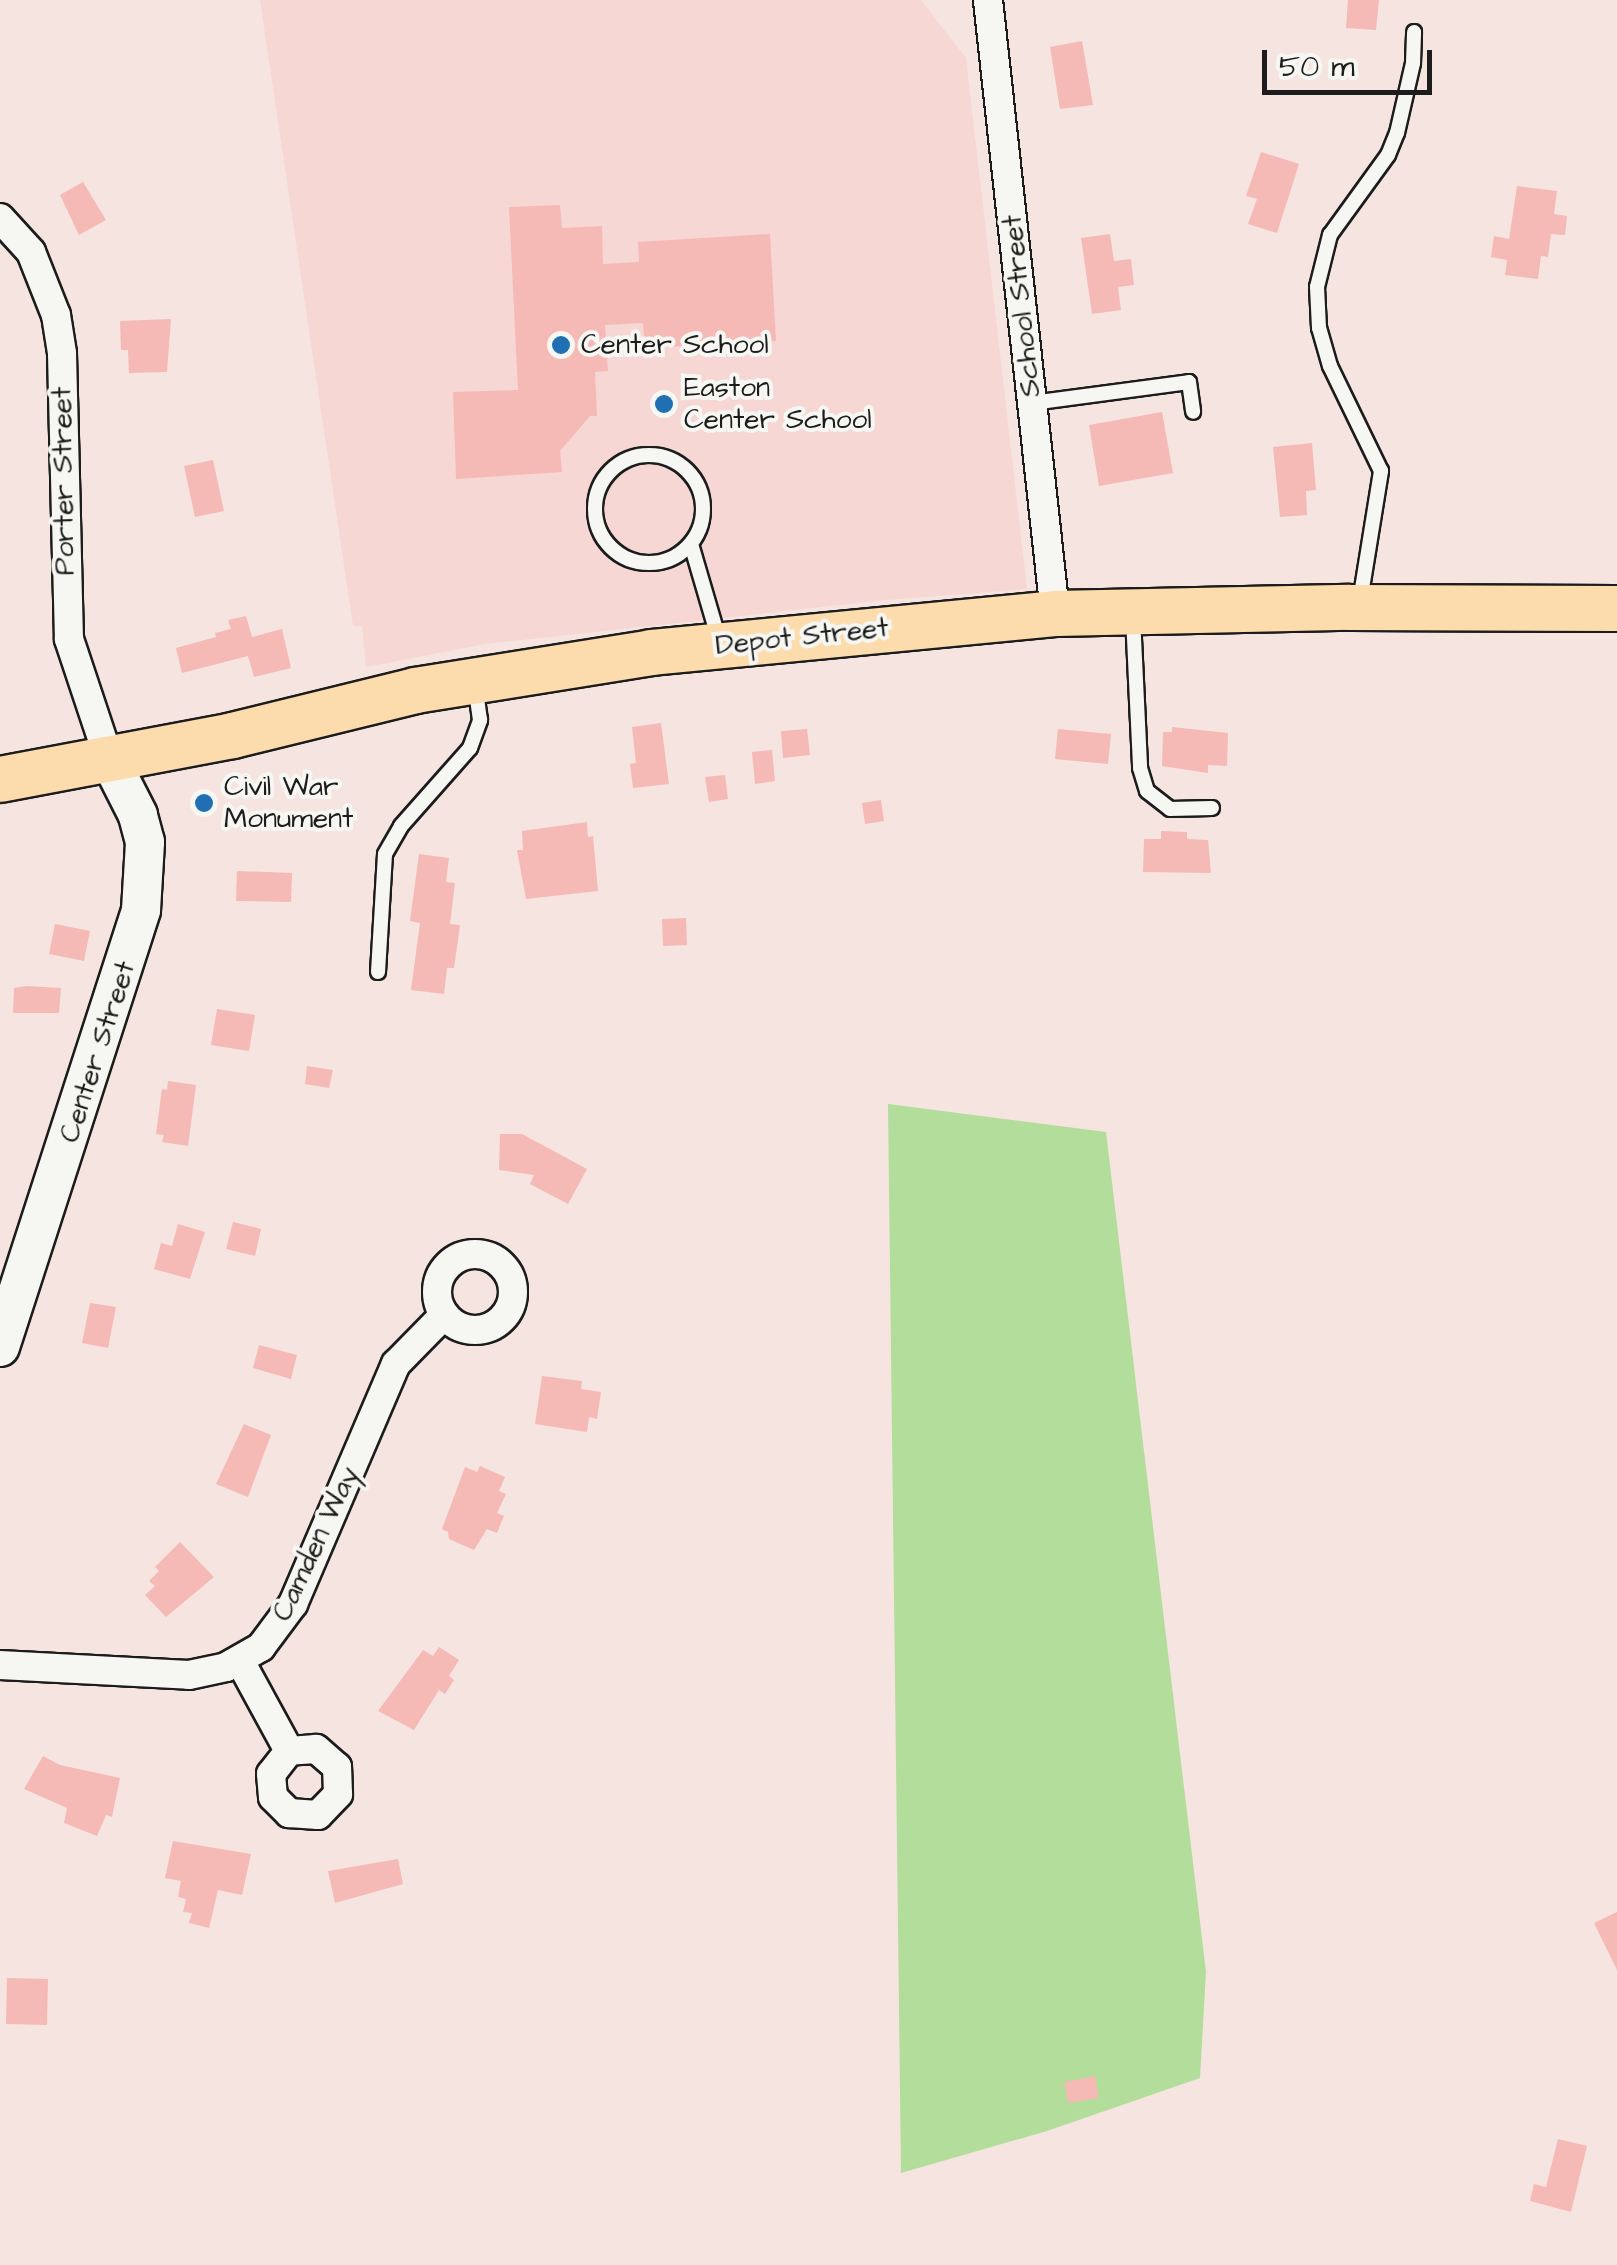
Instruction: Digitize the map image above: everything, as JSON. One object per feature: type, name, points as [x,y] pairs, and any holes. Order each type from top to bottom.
[{"type":"highway","name":"Depot Street","points":[[0,779],[215,738],[415,690],[720,645],[1055,613],[1358,607],[1617,608]]},
{"type":"main road","name":"Center Street","points":[[0,1348],[136,937],[145,842],[138,815],[108,756]]},
{"type":"street","name":"School Street","points":[[988,0],[1055,613]]},
{"type":"street","name":"Porter Street","points":[[0,218],[39,266],[56,315],[62,354],[70,639],[108,756]]},
{"type":"street","name":"Camden Way","points":[[0,1664],[176,1675],[208,1672],[240,1661],[269,1638],[288,1613],[392,1372],[410,1346],[444,1315]]},
{"type":"street","points":[[240,1661],[289,1751]]},
{"type":"lane","points":[[1358,607],[1381,470],[1330,366],[1320,328],[1317,287],[1330,236],[1388,156],[1397,133],[1413,62],[1414,32]]},
{"type":"lane","points":[[1032,403],[1188,382],[1193,412]]},
{"type":"lane","points":[[691,544],[677,556],[643,563],[611,548],[600,533],[596,498],[614,468],[647,455],[665,457],[694,478],[704,512],[691,544],[720,645]]},
{"type":"lane","points":[[1133,612],[1140,768],[1147,792],[1170,809],[1212,808]]},
{"type":"lane","points":[[378,972],[384,854],[401,826],[470,748],[480,720],[474,680]]},
{"type":"shaded area","name":"Easton Center School","points":[[260,0],[921,0],[966,58],[1027,589],[886,600],[485,644],[366,667],[362,626],[353,626]]},
{"type":"green space","points":[[888,1104],[1106,1132],[1206,1972],[1200,2078],[1047,2131],[901,2173]]},
{"type":"building","points":[[1348,0],[1379,0],[1376,30],[1346,28]]},
{"type":"building","points":[[1082,41],[1093,105],[1060,109],[1050,47]]},
{"type":"building","points":[[1261,152],[1299,164],[1277,233],[1248,224],[1257,199],[1246,196]]},
{"type":"building","points":[[83,182],[106,220],[79,235],[60,195]]},
{"type":"building","points":[[1517,186],[1557,191],[1554,214],[1567,216],[1565,235],[1551,234],[1548,257],[1541,256],[1538,279],[1505,275],[1507,260],[1491,257],[1494,236],[1509,239]]},
{"type":"building","name":"Center School","points":[[560,205],[562,228],[602,226],[603,264],[639,262],[638,242],[770,234],[776,341],[645,348],[643,323],[605,325],[608,371],[595,372],[597,416],[590,416],[560,451],[562,472],[456,479],[453,392],[518,390],[509,207]]},
{"type":"building","points":[[1110,234],[1114,261],[1131,259],[1134,285],[1118,287],[1121,310],[1092,314],[1081,238]]},
{"type":"building","points":[[171,319],[167,372],[129,373],[128,350],[121,350],[120,321]]},
{"type":"building","points":[[1162,412],[1173,473],[1099,486],[1089,425]]},
{"type":"building","points":[[1312,443],[1316,490],[1306,491],[1307,515],[1280,517],[1273,447]]},
{"type":"building","points":[[213,460],[224,511],[195,517],[184,466]]},
{"type":"building","points":[[246,616],[252,637],[282,629],[291,668],[254,677],[248,656],[182,673],[176,648],[216,637],[215,633],[231,629],[228,620]]},
{"type":"building","points":[[661,723],[669,784],[633,788],[630,764],[636,763],[632,727]]},
{"type":"building","points":[[1172,727],[1228,733],[1227,766],[1208,765],[1208,773],[1162,766],[1163,732],[1172,732]]},
{"type":"building","points":[[807,729],[810,755],[783,758],[781,731]]},
{"type":"building","points":[[1058,729],[1111,734],[1108,764],[1055,759]]},
{"type":"building","points":[[772,750],[775,781],[755,784],[752,752]]},
{"type":"building","points":[[725,775],[728,799],[709,802],[705,777]]},
{"type":"building","points":[[881,800],[884,821],[865,824],[862,803]]},
{"type":"building","points":[[587,822],[588,837],[593,836],[598,891],[526,899],[517,850],[523,850],[522,831]]},
{"type":"building","points":[[1161,831],[1187,832],[1187,839],[1208,840],[1211,873],[1143,872],[1144,839],[1161,839]]},
{"type":"building","points":[[419,854],[449,858],[446,882],[455,883],[450,924],[460,925],[454,968],[447,968],[444,994],[411,990],[420,923],[410,921]]},
{"type":"building","points":[[237,871],[292,873],[291,902],[236,901]]},
{"type":"building","points":[[686,918],[687,945],[663,946],[662,919]]},
{"type":"building","points":[[55,924],[90,931],[84,961],[49,954]]},
{"type":"building","points":[[14,988],[61,988],[59,1013],[13,1013]]},
{"type":"building","points":[[217,1009],[255,1015],[249,1051],[211,1045]]},
{"type":"building","points":[[307,1066],[333,1070],[329,1088],[305,1084]]},
{"type":"building","points":[[168,1081],[196,1085],[188,1146],[162,1142],[164,1135],[156,1134],[162,1089],[167,1090]]},
{"type":"building","points":[[500,1134],[522,1134],[587,1169],[568,1204],[530,1184],[534,1175],[499,1170]]},
{"type":"building","points":[[233,1222],[261,1229],[255,1256],[226,1249]]},
{"type":"building","points":[[178,1224],[205,1232],[190,1279],[154,1269],[161,1243],[172,1246]]},
{"type":"building","points":[[90,1303],[116,1307],[108,1348],[82,1343]]},
{"type":"building","points":[[259,1345],[297,1355],[291,1379],[253,1368]]},
{"type":"building","points":[[542,1376],[582,1381],[581,1389],[601,1392],[597,1419],[589,1417],[587,1432],[535,1424]]},
{"type":"building","points":[[244,1424],[271,1435],[248,1497],[216,1484]]},
{"type":"building","points":[[480,1466],[505,1477],[499,1491],[506,1494],[497,1513],[504,1516],[497,1533],[487,1529],[474,1550],[449,1539],[448,1532],[442,1529],[465,1467],[477,1472]]},
{"type":"building","points":[[180,1542],[214,1577],[166,1617],[145,1595],[155,1586],[149,1581],[159,1571],[155,1567]]},
{"type":"building","points":[[439,1647],[459,1660],[449,1676],[454,1680],[445,1694],[439,1690],[414,1730],[378,1711],[423,1650],[433,1656]]},
{"type":"building","points":[[43,1756],[60,1765],[120,1778],[112,1817],[106,1815],[97,1836],[64,1823],[67,1808],[24,1789]]},
{"type":"building","points":[[173,1841],[251,1854],[242,1895],[218,1890],[209,1928],[189,1923],[192,1913],[183,1912],[186,1899],[178,1897],[181,1881],[165,1878]]},
{"type":"building","points":[[398,1859],[403,1884],[335,1903],[328,1871]]},
{"type":"building","points":[[1617,1912],[1617,1970],[1594,1923]]},
{"type":"building","points":[[7,1978],[48,1979],[47,2025],[6,2024]]},
{"type":"building","points":[[1095,2076],[1099,2098],[1068,2103],[1064,2082]]},
{"type":"building","points":[[1558,2139],[1587,2146],[1571,2212],[1530,2201],[1534,2184],[1546,2187]]},
{"type":"place","name":"Center School","points":[[561,345]]},
{"type":"place","name":"Easton Center School","points":[[664,404]]},
{"type":"place","name":"Civil War Monument","points":[[204,803]]}]
